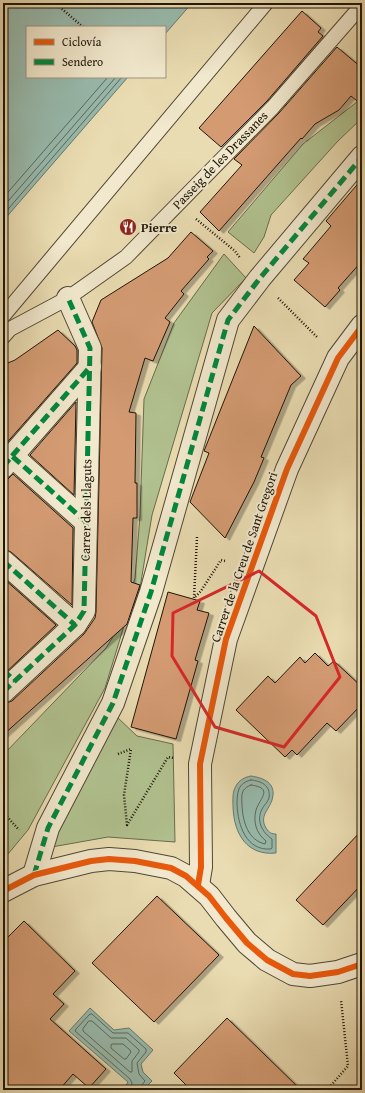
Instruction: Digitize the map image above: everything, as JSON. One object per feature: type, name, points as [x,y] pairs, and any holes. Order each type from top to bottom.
[{"type":"street","points":[[34,875],[48,828],[113,703],[151,592],[228,320],[260,278],[362,157]]},
{"type":"street","name":"Carrer dels Llaguts","points":[[7,681],[75,625],[84,611],[90,348],[68,298]]},
{"type":"street","name":"Carrer de la Creu de Sant Gregori","points":[[198,885],[201,867],[200,764],[226,639],[286,469],[338,358],[362,326]]},
{"type":"street","points":[[86,522],[8,462],[90,367]]},
{"type":"street","points":[[3,561],[75,625]]},
{"type":"street","points":[[3,891],[34,875],[91,861],[109,859],[135,860],[171,868],[186,876],[209,896],[247,943],[267,960],[293,974],[310,976],[338,972],[362,964]]},
{"type":"lane","points":[[3,316],[266,3]]},
{"type":"lane","name":"Passeig de les Drassanes","points":[[3,337],[10,328],[68,298],[126,257],[273,107],[362,4]]},
{"type":"path","points":[[55,3],[82,26]]},
{"type":"path","points":[[194,538],[197,532],[194,598],[201,591],[221,560],[252,565]]},
{"type":"path","points":[[114,758],[119,753],[130,749],[124,795],[127,825],[168,757],[200,764]]},
{"type":"path","points":[[327,1090],[348,1066],[338,972]]},
{"type":"highlighted area","points":[[259,571],[316,616],[340,677],[284,747],[215,727],[172,656],[173,613]]},
{"type":"green space","points":[[362,98],[362,118],[338,141],[271,215],[264,237],[254,253],[228,232],[303,144]]},
{"type":"green space","points":[[224,254],[246,278],[212,313],[152,515],[139,594],[124,626],[105,688],[28,830],[3,860],[3,755],[106,648],[122,622],[135,578],[140,516],[144,399],[174,323]]},
{"type":"green space","points":[[117,717],[137,736],[173,744],[175,842],[108,837],[46,848]]},
{"type":"water","points":[[3,3],[192,3],[166,33],[166,26],[26,26],[26,78],[127,78],[3,221]]},
{"type":"water","points":[[251,776],[265,780],[273,789],[271,804],[265,813],[264,824],[268,831],[276,834],[276,853],[257,851],[250,847],[239,834],[236,826],[233,807],[234,791],[240,780]]},
{"type":"water","points":[[90,1008],[114,1030],[129,1028],[153,1050],[141,1064],[143,1072],[152,1081],[143,1090],[128,1090],[125,1087],[128,1082],[69,1031]]},
{"type":"building","points":[[302,11],[321,28],[318,32],[323,36],[267,101],[221,147],[199,128]]},
{"type":"building","points":[[337,47],[362,68],[362,105],[351,96],[339,110],[315,124],[219,231],[200,212],[242,165],[234,159],[279,113]]},
{"type":"building","points":[[362,179],[362,261],[338,288],[340,290],[325,307],[294,280],[309,263],[303,259],[331,226],[326,221]]},
{"type":"building","points":[[191,232],[213,251],[207,257],[209,259],[181,291],[184,294],[165,318],[170,322],[153,361],[145,358],[129,412],[136,413],[135,483],[137,483],[137,518],[133,518],[131,582],[140,585],[127,624],[3,735],[3,704],[12,701],[84,634],[95,618],[102,348],[92,322],[101,300],[168,258]]},
{"type":"building","points":[[254,326],[301,376],[291,385],[261,457],[264,458],[254,482],[225,538],[190,502],[209,453],[204,451]]},
{"type":"building","points":[[58,330],[75,346],[77,350],[77,363],[3,447],[3,365],[15,360]]},
{"type":"building","points":[[76,402],[74,495],[30,455]]},
{"type":"building","points":[[13,474],[73,528],[72,605],[11,552],[3,549],[3,479],[8,479]]},
{"type":"building","points":[[4,579],[56,625],[3,675],[3,581]]},
{"type":"building","points":[[168,592],[200,601],[197,610],[209,613],[195,660],[198,661],[176,739],[131,727]]},
{"type":"building","points":[[315,653],[328,666],[334,661],[362,687],[362,704],[336,731],[327,723],[297,755],[292,750],[285,757],[236,710],[268,676],[275,683],[300,657],[305,663]]},
{"type":"building","points":[[362,830],[362,884],[323,925],[296,900]]},
{"type":"building","points":[[157,896],[219,955],[154,1022],[92,963]]},
{"type":"building","points":[[24,921],[75,971],[53,994],[64,1004],[50,1019],[106,1069],[89,1088],[73,1074],[59,1090],[3,1090],[3,942]]},
{"type":"building","points":[[227,1018],[301,1090],[191,1090],[174,1073]]},
{"type":"marked path","points":[[34,875],[48,828],[113,703],[151,592],[228,320],[260,278],[362,157]]},
{"type":"marked path","points":[[3,692],[75,625],[84,611],[90,348],[68,298]]},
{"type":"marked path","points":[[12,456],[90,367]]},
{"type":"marked path","points":[[3,467],[12,456],[86,522]]},
{"type":"marked path","points":[[3,561],[75,625]]},
{"type":"marked path","points":[[3,670],[15,681]]},
{"type":"cycle path","points":[[198,885],[201,867],[200,764],[226,639],[287,469],[338,358],[362,326]]},
{"type":"cycle path","points":[[3,891],[34,875],[91,861],[109,859],[135,861],[171,868],[186,876],[209,896],[247,943],[267,960],[293,974],[310,976],[338,972],[362,964]]},
{"type":"place","name":"Pierre","points":[[128,227]]}]
